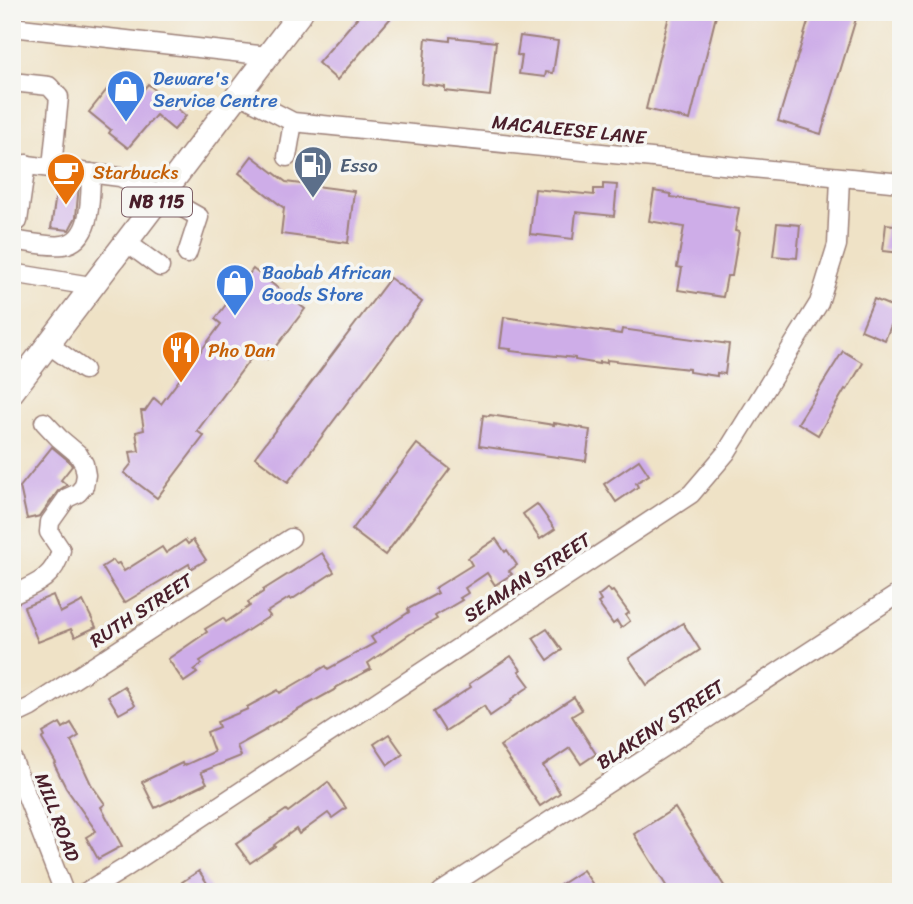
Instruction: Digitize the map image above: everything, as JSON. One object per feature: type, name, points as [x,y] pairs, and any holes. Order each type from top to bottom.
[{"type":"main road","name":"NB 115","points":[[12,392],[302,12]]},
{"type":"street","points":[[12,27],[268,56]]},
{"type":"street","points":[[12,82],[49,86],[59,97],[52,167]]},
{"type":"street","name":"MACALEESE LANE","points":[[239,94],[293,122],[901,183]]},
{"type":"street","points":[[287,157],[293,122]]},
{"type":"street","points":[[12,220],[19,221],[19,163],[120,177],[162,195],[198,217],[187,254]]},
{"type":"street","points":[[12,240],[60,246],[71,243],[81,234],[88,219],[91,173]]},
{"type":"street","name":"SEAMAN STREET","points":[[86,892],[691,494],[726,453],[819,303],[837,245],[840,178]]},
{"type":"street","points":[[126,242],[160,267]]},
{"type":"street","points":[[12,273],[92,286]]},
{"type":"street","points":[[48,345],[83,370]]},
{"type":"street","points":[[12,595],[33,586],[58,564],[61,550],[49,532],[50,522],[67,498],[78,493],[84,486],[84,464],[78,454],[44,422]]},
{"type":"street","name":"RUTH STREET","points":[[12,716],[292,538]]},
{"type":"street","points":[[12,579],[21,582],[61,550]]},
{"type":"street","name":"BLAKENY STREET","points":[[441,892],[901,592]]},
{"type":"street","name":"MILL ROAD","points":[[12,758],[64,892]]},
{"type":"building","points":[[362,12],[396,12],[337,80],[318,63]]},
{"type":"building","points":[[670,12],[717,12],[690,120],[646,109]]},
{"type":"building","points":[[811,12],[858,12],[821,134],[778,121]]},
{"type":"building","points":[[520,36],[558,41],[553,73],[546,72],[545,77],[519,74],[522,56],[517,55]]},
{"type":"building","points":[[450,37],[496,42],[490,96],[445,91],[445,87],[422,84],[426,38],[450,41]]},
{"type":"building","name":"Deware's Service Centre","points":[[148,84],[186,116],[174,130],[156,115],[128,148],[89,112],[109,87],[131,105]]},
{"type":"building","name":"Esso","points":[[252,156],[286,182],[354,191],[348,243],[281,234],[284,208],[239,173]]},
{"type":"building","name":"Starbucks","points":[[58,181],[79,184],[76,217],[69,230],[51,228]]},
{"type":"building","points":[[603,184],[617,185],[614,216],[576,212],[573,239],[530,234],[535,189],[594,195],[594,189],[603,189]]},
{"type":"building","points":[[654,191],[671,194],[671,197],[739,208],[735,231],[739,232],[732,276],[727,276],[723,297],[678,290],[682,268],[677,267],[684,227],[649,221]]},
{"type":"building","points":[[777,223],[800,225],[797,258],[773,256]]},
{"type":"building","points":[[886,224],[901,226],[901,253],[883,251]]},
{"type":"building","points":[[253,269],[305,309],[267,359],[257,350],[197,431],[204,436],[157,498],[124,473],[132,463],[130,452],[139,451],[136,432],[144,430],[141,411],[145,411],[154,398],[161,404],[221,324],[215,319]]},
{"type":"building","points":[[390,278],[422,302],[288,482],[255,457]]},
{"type":"building","points":[[874,299],[898,309],[885,340],[861,330]]},
{"type":"building","points":[[504,317],[621,334],[622,329],[729,344],[725,374],[717,373],[717,376],[689,372],[689,369],[607,360],[607,363],[599,364],[575,358],[510,351],[511,349],[500,348]]},
{"type":"building","points":[[843,351],[863,363],[818,435],[798,423]]},
{"type":"building","points":[[483,415],[590,430],[586,461],[479,446]]},
{"type":"building","points":[[417,444],[450,469],[385,555],[352,530]]},
{"type":"building","points":[[52,447],[72,466],[61,480],[67,485],[58,491],[40,516],[27,519],[20,487]]},
{"type":"building","points":[[639,460],[649,475],[636,483],[638,487],[616,502],[604,484]]},
{"type":"building","points":[[537,504],[555,529],[540,539],[523,514]]},
{"type":"building","points":[[496,539],[517,565],[509,571],[512,574],[495,585],[487,573],[465,588],[468,593],[460,598],[462,600],[435,616],[437,619],[368,663],[371,669],[237,746],[241,756],[201,772],[207,783],[155,808],[142,782],[182,763],[183,766],[214,752],[207,732],[219,727],[217,722],[248,709],[247,707],[278,690],[280,693],[326,666],[328,669],[375,643],[371,637],[409,612],[408,609],[438,593],[435,588],[472,565],[468,558]]},
{"type":"building","points":[[185,540],[188,544],[193,540],[206,560],[191,569],[189,564],[124,603],[102,567],[113,560],[116,564],[119,563],[124,571],[162,547],[166,553]]},
{"type":"building","points":[[322,553],[334,572],[267,612],[270,616],[200,661],[202,664],[194,670],[197,673],[184,682],[168,659],[207,632],[205,629],[223,618],[226,622],[250,606],[248,602],[263,590]]},
{"type":"building","points":[[608,588],[629,613],[626,615],[630,621],[621,628],[617,621],[613,624],[598,603],[601,601],[598,596]]},
{"type":"building","points":[[53,595],[60,613],[83,601],[96,627],[75,637],[71,629],[38,642],[24,607]]},
{"type":"building","points":[[683,623],[700,650],[647,685],[629,658]]},
{"type":"building","points":[[547,629],[562,650],[548,660],[533,638]]},
{"type":"building","points":[[511,656],[530,686],[490,716],[484,706],[445,731],[433,712]]},
{"type":"building","points":[[124,686],[135,705],[119,714],[108,696]]},
{"type":"building","points":[[574,697],[582,710],[572,716],[596,754],[581,764],[570,748],[543,766],[560,793],[540,806],[500,746]]},
{"type":"building","points":[[60,723],[63,728],[71,723],[79,736],[71,741],[91,784],[105,804],[101,807],[122,846],[98,859],[86,837],[96,831],[66,788],[42,739],[45,737],[43,733]]},
{"type":"building","points":[[389,734],[403,754],[388,765],[374,744]]},
{"type":"building","points":[[328,782],[346,808],[332,818],[328,813],[299,834],[296,829],[250,863],[236,844],[286,810],[288,812]]},
{"type":"building","points":[[675,808],[728,892],[670,892],[634,834]]},
{"type":"building","points":[[583,870],[598,892],[549,892]]},
{"type":"building","points":[[199,871],[213,892],[188,892],[182,882]]},
{"type":"place","name":"Deware's Service Centre","points":[[126,123]]},
{"type":"place","name":"Esso","points":[[313,199]]},
{"type":"place","name":"Starbucks","points":[[66,206]]},
{"type":"place","name":"Baobab African Goods Store","points":[[235,317]]},
{"type":"place","name":"Pho Dan","points":[[181,384]]}]
